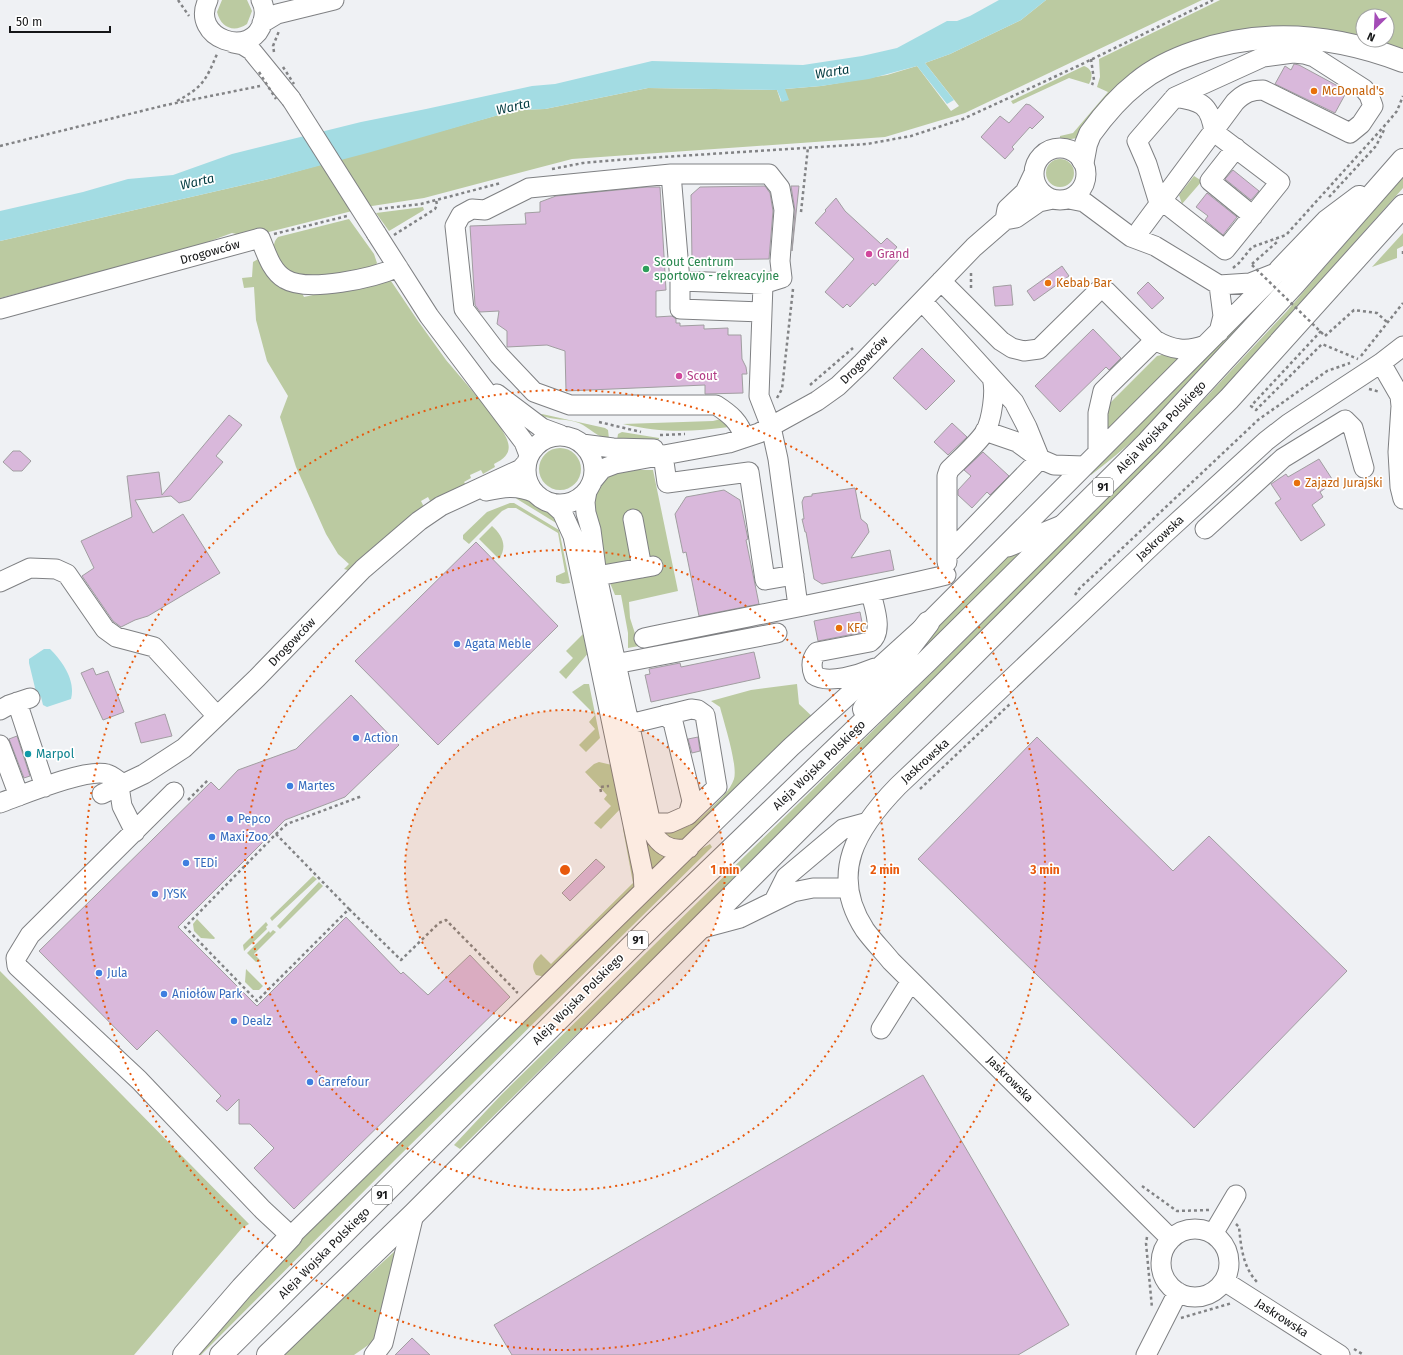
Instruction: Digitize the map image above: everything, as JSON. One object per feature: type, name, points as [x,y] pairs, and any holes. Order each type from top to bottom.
[{"type":"main road","points":[[1085,168],[1086,144],[1090,134],[1136,83],[1160,67],[1180,58],[1215,46],[1236,40],[1271,36],[1311,37],[1378,51],[1403,61]]},
{"type":"main road","points":[[1280,270],[1327,221],[1399,165]]},
{"type":"main road","name":"Aleja Wojska Polskiego","points":[[221,1355],[610,967],[839,746],[1148,442],[1212,374],[1399,165]]},
{"type":"main road","name":"91","points":[[268,1355],[414,1214],[1229,399],[1403,206]]},
{"type":"main road","points":[[839,746],[881,684],[928,623]]},
{"type":"main road","points":[[184,1355],[242,1288],[291,1236]]},
{"type":"street","points":[[190,0],[201,9],[206,8],[208,26],[214,34],[228,41],[243,45],[251,50],[291,99],[383,235],[398,267],[429,316],[457,354],[480,381],[524,442],[528,458],[526,473],[529,484],[534,493],[546,501],[565,504],[577,500],[590,486]]},
{"type":"street","points":[[261,0],[264,14],[261,26],[262,40],[269,58],[291,99]]},
{"type":"street","points":[[228,41],[244,41],[253,36],[261,26],[277,14],[334,0]]},
{"type":"street","points":[[1140,230],[1160,201],[1221,136],[1251,99],[1261,97],[1345,139],[1361,124],[1373,106],[1369,95],[1364,89],[1314,57],[1293,53],[1263,58],[1175,97],[1137,141],[1160,201],[1225,250],[1280,182],[1221,136],[1204,106],[1193,99],[1175,97]]},
{"type":"street","points":[[1221,136],[1210,181],[1253,216]]},
{"type":"street","points":[[1155,246],[1140,230],[1096,193],[1085,168],[1070,149],[1062,147],[1054,148],[1040,157],[1034,173],[1037,186],[1042,192],[1061,199],[1084,202],[1131,237],[1155,246],[1220,285],[1250,283],[1280,270]]},
{"type":"street","points":[[1061,199],[1081,190],[1085,168]]},
{"type":"street","name":"Drogowców","points":[[1005,220],[1007,209],[1025,192],[1034,173]]},
{"type":"street","points":[[671,174],[680,281],[680,309],[762,312]]},
{"type":"street","points":[[680,281],[763,284],[782,278],[780,261],[784,210],[780,188],[769,174],[671,174],[529,188],[485,210],[472,209],[462,215],[455,226],[464,309],[498,355],[534,392],[570,405],[716,405],[727,412],[741,426],[744,438]]},
{"type":"street","name":"Drogowców","points":[[590,486],[602,469],[614,464],[691,450],[744,438],[771,427],[817,401],[838,386],[940,281],[1005,220],[1016,218],[1039,202],[1061,199]]},
{"type":"street","points":[[260,238],[274,270],[285,279],[298,284],[324,284],[362,279],[398,267]]},
{"type":"street","name":"Drogowców","points":[[0,309],[260,238]]},
{"type":"street","points":[[174,792],[30,935],[16,958],[17,966],[139,1080],[263,1210],[291,1236],[644,889],[689,848],[786,752],[928,623],[1280,270]]},
{"type":"street","points":[[940,281],[1001,341],[1012,348],[1024,351],[1039,349],[1098,290],[1106,291],[1155,340],[1174,349],[1194,349],[1205,345]]},
{"type":"street","points":[[763,284],[759,396],[771,427],[778,459],[798,606]]},
{"type":"street","points":[[1219,332],[1223,316],[1220,285]]},
{"type":"street","points":[[922,301],[1014,402],[1027,427],[1040,459]]},
{"type":"street","points":[[1098,452],[1098,413],[1103,391],[1155,340]]},
{"type":"street","name":"Jaskrowska","points":[[1171,1239],[891,961],[865,930],[854,908],[848,888],[851,857],[859,834],[876,808],[1168,530],[1266,441],[1288,424],[1381,363],[1403,346]]},
{"type":"street","points":[[1381,363],[1400,396],[1402,416],[1398,452],[1400,487],[1403,499]]},
{"type":"street","points":[[958,593],[949,584],[946,575],[948,555],[947,476],[949,470],[985,431],[995,394],[995,386],[992,378]]},
{"type":"street","points":[[480,381],[532,420],[561,436],[572,438],[582,444],[591,454],[594,467],[585,502],[586,513],[591,530],[597,576],[653,833],[662,844],[673,849],[689,848]]},
{"type":"street","points":[[1333,394],[1345,420],[1353,428],[1364,468]]},
{"type":"street","points":[[1205,529],[1283,458],[1345,420]]},
{"type":"street","points":[[985,431],[1018,442],[1040,459],[1054,465],[1084,466]]},
{"type":"street","points":[[528,458],[537,444],[548,438],[561,436]]},
{"type":"street","name":"Drogowców","points":[[582,444],[613,448],[691,450]]},
{"type":"street","points":[[662,455],[667,483],[749,472],[765,580],[794,575]]},
{"type":"street","name":"Drogowców","points":[[115,788],[156,767],[184,748],[363,569],[419,521],[459,496],[521,469],[528,458]]},
{"type":"street","points":[[948,555],[1040,459]]},
{"type":"street","name":"Drogowców","points":[[459,496],[508,487],[525,488],[534,493]]},
{"type":"street","points":[[552,503],[562,512],[573,536],[643,873],[644,889]]},
{"type":"street","points":[[597,576],[648,567],[633,519]]},
{"type":"street","points":[[1001,550],[1066,524]]},
{"type":"street","points":[[0,582],[30,568],[56,569],[67,574],[105,629],[116,637],[154,646],[217,716]]},
{"type":"street","points":[[644,638],[798,606],[871,593],[946,575]]},
{"type":"street","points":[[871,593],[878,630],[874,639],[870,642],[817,652],[812,661],[812,670],[814,676],[825,680],[862,673],[880,666]]},
{"type":"street","points":[[616,664],[777,633]]},
{"type":"street","points":[[0,710],[24,700],[45,787]]},
{"type":"street","points":[[630,724],[691,709],[698,710],[705,715],[717,787],[688,815],[670,823],[651,823]]},
{"type":"street","points":[[665,715],[673,722],[692,801],[688,815]]},
{"type":"street","points":[[0,745],[18,796]]},
{"type":"street","points":[[0,803],[45,787],[95,773],[108,774],[135,832]]},
{"type":"street","points":[[774,901],[786,877],[843,829],[865,823]]},
{"type":"street","points":[[699,929],[740,918],[793,892],[848,888]]},
{"type":"street","points":[[881,1029],[911,981]]},
{"type":"street","points":[[1213,1234],[1236,1195]]},
{"type":"street","points":[[374,1355],[383,1342],[414,1214]]},
{"type":"street","points":[[1187,1230],[1205,1230],[1213,1234],[1220,1239],[1229,1255],[1228,1273],[1224,1281],[1218,1289],[1199,1297],[1188,1296],[1178,1292],[1170,1286],[1164,1277],[1161,1267],[1165,1247],[1171,1239],[1187,1230]]},
{"type":"street","name":"Jaskrowska","points":[[1224,1281],[1340,1355]]},
{"type":"street","points":[[1146,1355],[1178,1292]]},
{"type":"path","points":[[544,171],[566,165],[596,162],[885,141],[948,124],[1091,59],[1213,0]]},
{"type":"path","points":[[174,103],[196,92],[203,84],[228,41]]},
{"type":"path","points":[[1091,59],[1094,80],[1092,85]]},
{"type":"path","points":[[0,146],[174,103],[262,85]]},
{"type":"path","points":[[1281,238],[1286,236],[1388,124],[1397,111],[1403,96]]},
{"type":"path","points":[[377,209],[436,200],[502,182]]},
{"type":"path","points":[[383,235],[435,209],[437,205],[436,200]]},
{"type":"path","points":[[260,238],[354,214]]},
{"type":"path","points":[[1276,239],[1277,242],[1252,264],[1326,336],[1354,310],[1377,313],[1387,322]]},
{"type":"path","points":[[1403,251],[1403,257]]},
{"type":"path","points":[[1321,331],[1251,406],[1256,410],[1322,344],[1359,359],[1403,303]]},
{"type":"path","points":[[917,791],[1015,700]]},
{"type":"path","points":[[601,792],[600,787],[612,785]]},
{"type":"path","points":[[349,909],[257,1001],[185,927],[287,824],[362,796]]},
{"type":"path","points":[[276,834],[401,960],[439,923],[446,920],[512,986]]},
{"type":"path","points":[[1137,1183],[1177,1211],[1208,1209],[1214,1212]]},
{"type":"path","points":[[1169,1212],[1173,1209]]},
{"type":"path","points":[[1233,1223],[1240,1227],[1242,1250],[1251,1276]]},
{"type":"path","points":[[1150,1233],[1146,1243],[1151,1301]]},
{"type":"path","points":[[1179,1317],[1188,1318],[1234,1302]]},
{"type":"green space","points":[[222,0],[247,0],[252,11],[247,24],[237,28],[225,25],[217,12]]},
{"type":"green space","points":[[1046,0],[1202,0],[965,113],[885,137],[572,159],[424,198],[372,206],[249,237],[232,233],[194,247],[0,298],[0,241],[273,178],[516,110],[545,109],[648,88],[777,90],[781,102],[785,89],[821,86],[887,75],[917,66],[951,111],[959,106],[925,63],[950,54],[1021,20]]},
{"type":"green space","points":[[1220,0],[1403,0],[1403,50],[1395,47],[1395,8],[1355,8],[1355,37],[1212,37],[1077,138],[1060,141],[1060,136],[1073,133],[1108,92],[1097,87],[1100,77],[1099,59]]},
{"type":"green space","points":[[1084,66],[1091,71],[1091,79],[1089,84],[1069,78],[1013,104],[1011,101]]},
{"type":"green space","points":[[1060,159],[1070,163],[1074,173],[1070,183],[1060,187],[1050,183],[1046,173],[1050,163]]},
{"type":"green space","points":[[1194,176],[1202,181],[1182,204],[1179,195]]},
{"type":"green space","points":[[1403,176],[1403,188],[1224,389],[711,902],[460,1149],[454,1145],[502,1094],[949,656],[1181,424],[1287,311]]},
{"type":"green space","points":[[423,207],[424,210],[389,231],[376,213]]},
{"type":"green space","points":[[349,219],[374,254],[377,263],[373,269],[315,280],[284,271],[274,249],[275,241],[278,237]]},
{"type":"green space","points":[[1403,233],[1403,246],[1397,249],[1397,258],[1372,267]]},
{"type":"green space","points":[[258,259],[273,279],[302,293],[304,297],[389,278],[446,360],[504,428],[502,430],[508,441],[509,445],[507,454],[500,461],[494,464],[495,467],[483,474],[481,470],[470,475],[471,478],[464,482],[466,485],[436,501],[430,501],[428,497],[421,501],[423,505],[422,510],[351,571],[344,569],[349,564],[338,554],[326,534],[296,467],[280,417],[288,396],[267,361],[256,320],[254,287],[244,288],[242,278],[252,277],[253,262]]},
{"type":"green space","points":[[1280,283],[1190,384],[1142,432],[1091,475],[1088,473]]},
{"type":"green space","points":[[1166,354],[1184,357],[1120,421],[1108,428],[1105,427],[1109,404],[1157,356]]},
{"type":"green space","points":[[542,414],[569,420],[550,418],[540,415]]},
{"type":"green space","points":[[721,419],[729,427],[676,431],[650,429],[623,424],[713,421]]},
{"type":"green space","points":[[569,420],[605,428],[608,430],[609,439],[601,437],[583,425]]},
{"type":"green space","points":[[622,432],[659,439],[617,440],[618,434]]},
{"type":"green space","points":[[560,448],[575,454],[581,469],[575,484],[560,490],[545,484],[539,469],[545,454]]},
{"type":"green space","points":[[629,470],[653,470],[678,591],[629,602],[630,618],[639,646],[628,648],[628,633],[621,595],[615,595],[603,566],[589,501],[602,477]]},
{"type":"green space","points":[[522,492],[552,510],[561,526],[515,497]]},
{"type":"green space","points":[[510,503],[514,503],[559,530],[570,583],[563,584],[556,582],[556,576],[565,572],[558,533],[516,508],[508,508],[502,511],[469,544],[463,539],[463,535],[487,512]]},
{"type":"green space","points":[[492,526],[499,533],[503,541],[503,550],[499,559],[479,539]]},
{"type":"green space","points":[[1033,541],[900,671],[926,637],[1003,559]]},
{"type":"green space","points":[[577,602],[590,651],[566,679],[559,672],[573,658],[566,651],[583,634]]},
{"type":"green space","points":[[584,684],[589,684],[600,738],[586,752],[579,745],[595,729],[589,722],[595,715],[572,692]]},
{"type":"green space","points":[[797,684],[799,704],[817,721],[683,840],[674,841],[663,833],[684,828],[700,819],[724,795],[734,779],[734,764],[720,707],[711,701],[751,690]]},
{"type":"green space","points":[[599,762],[612,765],[623,806],[601,829],[594,823],[611,806],[604,799],[607,795],[585,772],[594,764]]},
{"type":"green space","points":[[636,813],[653,848],[670,856],[651,877]]},
{"type":"green space","points":[[623,829],[625,829],[637,886],[546,977],[536,975],[533,966],[536,959],[541,954],[551,964],[633,883]]},
{"type":"green space","points":[[710,844],[712,847],[395,1160],[201,1355],[196,1355],[335,1201],[690,855]]},
{"type":"green space","points":[[313,876],[317,879],[272,921],[270,918]]},
{"type":"green space","points":[[319,882],[323,886],[280,929],[277,926]]},
{"type":"green space","points":[[197,919],[215,938],[214,939],[201,938],[194,931],[193,924]]},
{"type":"green space","points":[[266,922],[268,925],[266,927],[267,929],[244,951],[243,945]]},
{"type":"green space","points":[[273,930],[276,932],[254,954],[261,961],[256,962],[247,953],[269,931],[270,933]]},
{"type":"green space","points":[[246,969],[263,986],[259,990],[253,990],[245,982]]},
{"type":"green space","points":[[0,971],[249,1224],[242,1228],[134,1355],[0,1355]]},
{"type":"green space","points":[[395,1251],[392,1274],[374,1341],[354,1355],[284,1355],[340,1301]]},
{"type":"water","name":"Warta","points":[[999,0],[1046,0],[1021,20],[950,54],[925,63],[954,100],[947,104],[917,66],[869,79],[821,86],[785,89],[789,100],[782,102],[777,90],[648,88],[545,109],[516,110],[371,152],[273,178],[0,241],[0,211],[83,192],[128,179],[173,175],[232,154],[361,122],[532,86],[555,84],[652,61],[803,65],[862,56],[897,48],[947,21],[957,21],[970,16]]},
{"type":"water","points":[[44,649],[50,649],[59,659],[67,671],[72,685],[71,699],[47,707],[43,705],[41,697],[36,692],[29,663],[29,659]]},
{"type":"building","name":"McDonald's","points":[[1294,64],[1299,65],[1347,91],[1335,113],[1275,84],[1285,66],[1291,70]]},
{"type":"building","points":[[1026,104],[1030,105],[1044,117],[1032,129],[1030,127],[1012,147],[1014,149],[1005,159],[981,137],[1000,116],[1009,123]]},
{"type":"building","points":[[1233,170],[1259,191],[1251,200],[1225,179]]},
{"type":"building","points":[[765,186],[770,193],[773,211],[769,259],[692,260],[691,195],[700,187]]},
{"type":"building","points":[[791,186],[799,186],[792,251],[795,211]]},
{"type":"building","points":[[660,187],[666,290],[656,291],[656,317],[672,316],[676,319],[676,323],[680,323],[680,326],[704,325],[704,329],[728,328],[728,335],[741,335],[742,359],[746,367],[747,374],[742,374],[743,393],[705,394],[705,385],[566,391],[565,351],[547,345],[507,347],[507,331],[497,324],[499,311],[480,312],[475,305],[470,226],[526,224],[525,213],[540,212],[540,202],[556,196]]},
{"type":"building","points":[[1207,193],[1237,217],[1223,235],[1205,220],[1208,216],[1196,207]]},
{"type":"building","points":[[836,198],[845,211],[881,244],[887,238],[897,247],[892,253],[899,260],[875,286],[873,283],[850,307],[847,304],[843,308],[825,292],[854,259],[815,223]]},
{"type":"building","name":"Kebab Bar","points":[[1062,266],[1069,276],[1034,301],[1027,291]]},
{"type":"building","points":[[1148,282],[1164,298],[1152,309],[1137,293]]},
{"type":"building","points":[[1011,285],[1013,305],[995,306],[993,287]]},
{"type":"building","points":[[1093,329],[1121,358],[1109,370],[1106,367],[1060,412],[1035,386]]},
{"type":"building","points":[[922,348],[955,381],[926,410],[893,378]]},
{"type":"building","points":[[229,415],[242,425],[216,456],[223,462],[190,500],[179,503],[171,496],[135,500],[153,533],[183,514],[220,573],[148,616],[135,620],[121,627],[113,621],[82,576],[94,568],[81,541],[132,517],[127,476],[159,472],[162,495]]},
{"type":"building","points":[[952,423],[967,437],[948,455],[934,442]]},
{"type":"building","points":[[13,451],[20,451],[31,461],[22,471],[13,471],[3,462]]},
{"type":"building","points":[[983,452],[1009,476],[990,495],[987,492],[972,508],[958,495],[958,490],[971,476],[964,470]]},
{"type":"building","points":[[1319,459],[1334,482],[1320,492],[1323,497],[1312,505],[1325,525],[1301,541],[1275,503],[1281,499],[1271,484],[1286,474],[1288,477]]},
{"type":"building","points":[[855,488],[861,519],[867,524],[869,532],[851,558],[890,550],[894,570],[822,584],[814,579],[806,532],[802,519],[804,519],[802,502],[804,497],[812,496],[812,494]]},
{"type":"building","points":[[724,490],[740,500],[748,539],[746,540],[759,604],[699,616],[686,552],[683,553],[675,514],[686,497]]},
{"type":"building","name":"Agata Meble","points":[[476,542],[558,626],[438,745],[355,661]]},
{"type":"building","name":"KFC","points":[[860,612],[864,632],[818,641],[814,621]]},
{"type":"building","points":[[754,652],[760,678],[651,702],[645,675],[650,674],[649,669],[680,663],[681,667]]},
{"type":"building","points":[[93,668],[96,675],[108,671],[124,712],[103,720],[81,673]]},
{"type":"building","name":"Aniołów Park","points":[[351,695],[399,745],[345,797],[285,820],[178,927],[257,1006],[346,917],[401,974],[403,972],[428,995],[470,955],[510,997],[294,1209],[254,1168],[274,1148],[250,1124],[239,1124],[239,1099],[227,1111],[216,1101],[221,1096],[157,1030],[137,1050],[39,951],[211,782],[219,790],[238,770],[296,749]]},
{"type":"building","points":[[165,714],[172,736],[141,743],[135,723]]},
{"type":"building","points":[[17,736],[30,776],[24,778],[9,739]]},
{"type":"building","points":[[698,737],[700,751],[692,753],[688,739]]},
{"type":"building","points":[[1037,737],[1173,871],[1209,836],[1347,971],[1194,1128],[918,859]]},
{"type":"building","points":[[596,859],[605,867],[570,901],[562,893]]},
{"type":"building","points":[[923,1075],[1069,1325],[1018,1355],[512,1355],[494,1325]]},
{"type":"building","points":[[412,1338],[430,1355],[395,1355]]},
{"type":"place","name":"McDonald's","points":[[1314,91]]},
{"type":"place","name":"Grand","points":[[869,254]]},
{"type":"place","name":"Scout Centrum sportowo - rekreacyjne","points":[[646,269]]},
{"type":"place","name":"Kebab Bar","points":[[1048,283]]},
{"type":"place","name":"Scout","points":[[679,376]]},
{"type":"place","name":"Zajazd Jurajski","points":[[1297,483]]},
{"type":"place","name":"KFC","points":[[839,628]]},
{"type":"place","name":"Agata Meble","points":[[457,644]]},
{"type":"place","name":"Action","points":[[356,738]]},
{"type":"place","name":"Marpol","points":[[28,754]]},
{"type":"place","name":"Martes","points":[[290,786]]},
{"type":"place","name":"Pepco","points":[[230,819]]},
{"type":"place","name":"Maxi Zoo","points":[[212,837]]},
{"type":"place","name":"TEDi","points":[[186,863]]},
{"type":"place","name":"JYSK","points":[[155,894]]},
{"type":"place","name":"Jula","points":[[99,973]]},
{"type":"place","name":"Aniołów Park","points":[[164,994]]},
{"type":"place","name":"Dealz","points":[[234,1021]]},
{"type":"place","name":"Carrefour","points":[[310,1082]]}]
